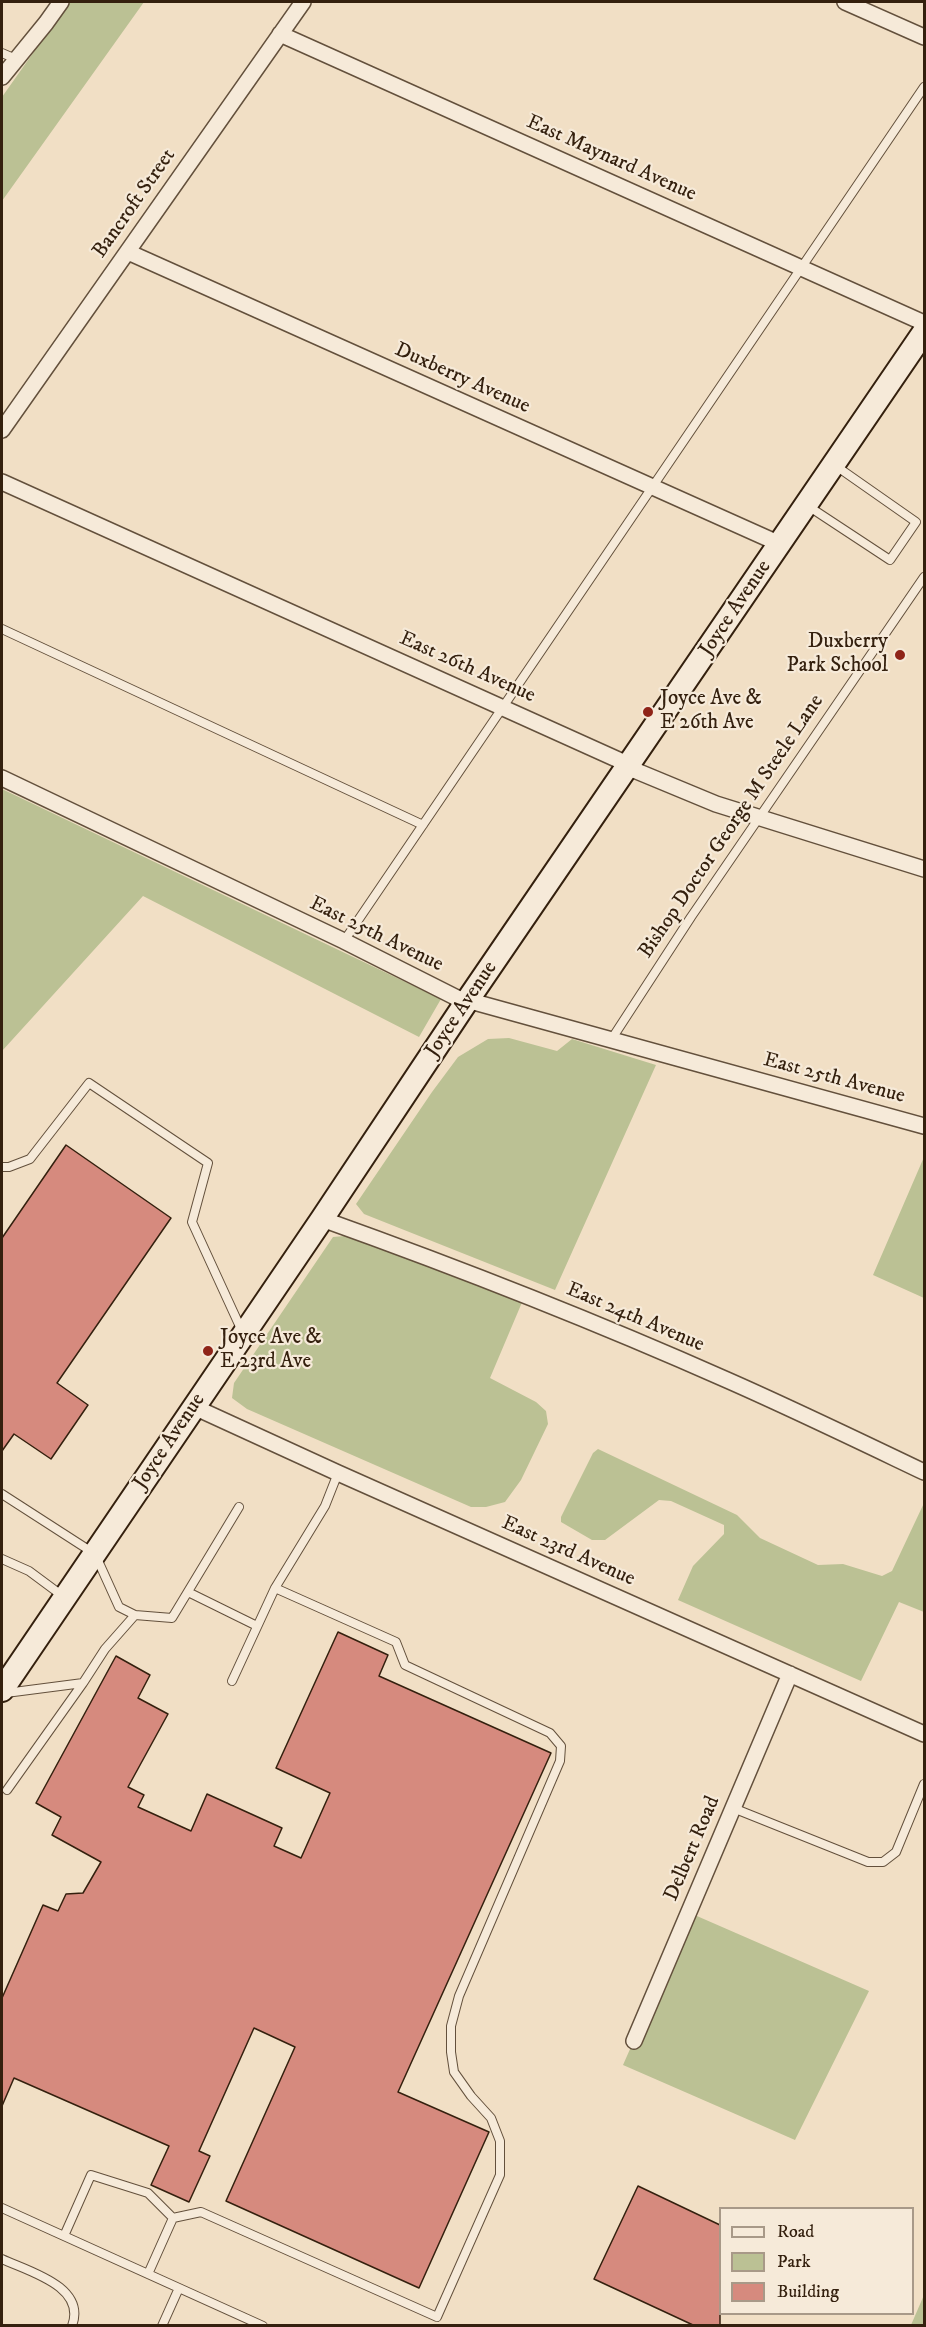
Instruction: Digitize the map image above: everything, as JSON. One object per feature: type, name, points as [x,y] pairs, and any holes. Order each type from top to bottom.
[{"type":"street","points":[[2,77],[61,2]]},
{"type":"street","name":"Bancroft Street","points":[[2,430],[303,2]]},
{"type":"street","points":[[845,2],[924,37]]},
{"type":"street","name":"East Maynard Avenue","points":[[280,34],[924,323]]},
{"type":"street","name":"Duxberry Avenue","points":[[128,252],[780,544]]},
{"type":"street","name":"Joyce Avenue","points":[[2,1691],[467,1001],[924,332]]},
{"type":"street","name":"East 26th Avenue","points":[[2,482],[716,804],[924,869]]},
{"type":"street","name":"East 25th Avenue","points":[[2,778],[344,941],[461,1000],[924,1126]]},
{"type":"street","name":"East 24th Avenue","points":[[322,1219],[435,1260],[619,1334],[728,1380],[924,1472]]},
{"type":"street","name":"East 23rd Avenue","points":[[194,1407],[924,1734]]},
{"type":"street","name":"Delbert Road","points":[[634,2041],[790,1674]]},
{"type":"lane","points":[[2,53],[16,59]]},
{"type":"lane","points":[[344,941],[924,87]]},
{"type":"lane","points":[[806,505],[890,560],[916,522],[834,465]]},
{"type":"lane","name":"Bishop Doctor George M Steele Lane","points":[[611,1040],[691,917],[924,577]]},
{"type":"lane","points":[[2,629],[423,825]]},
{"type":"lane","points":[[2,1167],[9,1167],[30,1159],[89,1083],[208,1162],[192,1222],[243,1335]]},
{"type":"lane","points":[[232,1681],[275,1588],[325,1506],[338,1473]]},
{"type":"lane","points":[[2,1494],[95,1554],[119,1607],[135,1615],[172,1618],[239,1507]]},
{"type":"lane","points":[[2,1559],[29,1570],[65,1598]]},
{"type":"lane","points":[[173,2218],[201,2212],[437,2317],[500,2175],[500,2141],[491,2118],[454,2072],[451,2026],[459,1996],[560,1761],[561,1746],[550,1733],[405,1665],[396,1642],[275,1588]]},
{"type":"lane","points":[[188,1592],[257,1626]]},
{"type":"lane","points":[[8,1790],[105,1649],[135,1615]]},
{"type":"lane","points":[[2,1691],[83,1683]]},
{"type":"lane","points":[[733,1808],[868,1862],[883,1862],[896,1852],[924,1784]]},
{"type":"lane","points":[[64,2236],[91,2175],[148,2193],[173,2218]]},
{"type":"lane","points":[[2,2208],[263,2325]]},
{"type":"lane","points":[[148,2274],[173,2218]]},
{"type":"lane","points":[[2,2259],[57,2284],[72,2301],[74,2320],[72,2325]]},
{"type":"lane","points":[[162,2325],[179,2288]]},
{"type":"green space","points":[[69,2],[144,2],[2,201],[2,97]]},
{"type":"green space","points":[[2,789],[441,999],[419,1037],[143,896],[2,1051]]},
{"type":"green space","points":[[509,1038],[557,1051],[572,1039],[656,1065],[555,1290],[364,1214],[356,1204],[458,1057],[488,1039]]},
{"type":"green space","points":[[924,1157],[924,1298],[873,1275]]},
{"type":"green space","points":[[356,1235],[523,1300],[490,1378],[536,1402],[546,1411],[548,1424],[521,1480],[505,1502],[486,1507],[471,1507],[247,1409],[232,1398],[234,1383],[333,1237]]},
{"type":"green space","points":[[598,1449],[737,1515],[760,1538],[818,1565],[843,1564],[882,1576],[892,1571],[924,1503],[924,1612],[899,1602],[861,1681],[678,1600],[693,1566],[724,1534],[724,1525],[671,1501],[659,1500],[605,1540],[592,1540],[561,1522],[561,1517],[593,1453]]},
{"type":"green space","points":[[690,1913],[869,1991],[795,2140],[623,2065]]},
{"type":"green space","points":[[924,2295],[924,2325],[911,2325]]},
{"type":"building","points":[[66,1145],[171,1218],[57,1383],[88,1405],[51,1459],[14,1434],[2,1451],[2,1238]]},
{"type":"building","points":[[338,1632],[388,1655],[379,1676],[551,1753],[398,2092],[489,2132],[419,2288],[226,2201],[295,2047],[254,2028],[199,2151],[210,2156],[189,2202],[151,2185],[169,2146],[14,2078],[2,2106],[2,1998],[43,1905],[58,1911],[66,1894],[83,1893],[101,1862],[52,1835],[61,1817],[36,1803],[116,1656],[150,1675],[138,1698],[168,1714],[128,1787],[144,1795],[138,1807],[191,1831],[207,1794],[282,1828],[274,1846],[301,1858],[330,1793],[276,1768]]},
{"type":"building","points":[[638,2186],[719,2225],[720,2325],[693,2325],[594,2279]]},
{"type":"place","name":"Duxberry Park School","points":[[900,655]]},
{"type":"place","name":"Joyce Ave & E 26th Ave","points":[[648,712]]},
{"type":"place","name":"Joyce Ave & E 23rd Ave","points":[[208,1351]]}]
